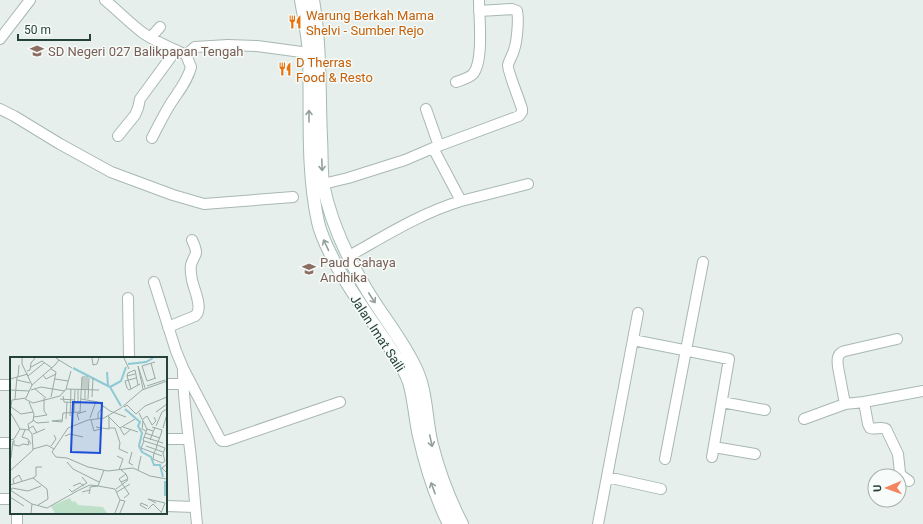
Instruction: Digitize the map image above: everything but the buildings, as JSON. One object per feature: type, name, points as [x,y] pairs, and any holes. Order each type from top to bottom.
[{"type":"main road","name":"Jalan Imat Saili","points":[[301,0],[308,53],[309,136],[312,181],[318,223],[323,239],[340,272],[396,358],[409,382],[422,424],[432,444],[454,509],[462,524]]},
{"type":"main road","name":"Jalan Imat Saili","points":[[313,0],[319,50],[320,124],[323,184],[331,214],[348,256],[365,287],[404,346],[418,373],[422,387],[422,424],[429,476],[438,502],[449,524]]},
{"type":"street","points":[[0,39],[30,0]]},
{"type":"street","points":[[105,0],[151,38],[186,55],[192,67],[184,85],[168,108],[152,138]]},
{"type":"street","points":[[456,82],[474,74],[476,68],[480,42],[479,0]]},
{"type":"street","points":[[323,184],[370,172],[405,160],[519,116],[522,109],[509,73],[508,65],[515,49],[518,20],[517,10],[512,9],[479,13]]},
{"type":"street","points":[[151,38],[160,27]]},
{"type":"street","points":[[186,55],[195,47],[228,45],[257,46],[308,53]]},
{"type":"street","points":[[118,136],[135,115],[140,99],[176,50]]},
{"type":"street","points":[[0,109],[111,172],[173,195],[204,204],[293,197]]},
{"type":"street","points":[[426,109],[436,147],[461,201]]},
{"type":"street","points":[[348,256],[414,220],[446,205],[528,184]]},
{"type":"street","points":[[168,326],[195,316],[199,311],[199,304],[192,281],[191,264],[196,253],[192,240]]},
{"type":"street","points":[[665,459],[703,262]]},
{"type":"street","points":[[154,282],[176,351],[183,368],[220,439],[224,441],[340,402]]},
{"type":"street","points":[[128,298],[129,357]]},
{"type":"street","points":[[598,524],[638,313]]},
{"type":"street","points":[[845,404],[837,362],[841,352],[897,339]]},
{"type":"street","points":[[632,340],[729,359],[713,452],[755,454]]},
{"type":"street","points":[[183,368],[183,384],[197,524]]},
{"type":"street","points":[[167,384],[183,384]]},
{"type":"street","points":[[804,419],[845,404],[923,391]]},
{"type":"street","points":[[722,402],[765,410]]},
{"type":"street","points":[[864,402],[870,428],[886,428],[898,454],[900,473],[909,482]]},
{"type":"street","points":[[167,439],[188,439]]},
{"type":"street","points":[[607,477],[661,490]]},
{"type":"street","points":[[167,506],[195,507]]},
{"type":"street","points":[[16,524],[17,514]]},
{"type":"place","name":"Warung Berkah Mama Shelvi - Sumber Rejo","points":[[295,22]]},
{"type":"place","name":"SD Negeri 027 Balikpapan Tengah","points":[[37,51]]},
{"type":"place","name":"D Therras Food & Resto","points":[[285,69]]},
{"type":"place","name":"Paud Cahaya Andhika","points":[[309,269]]}]
